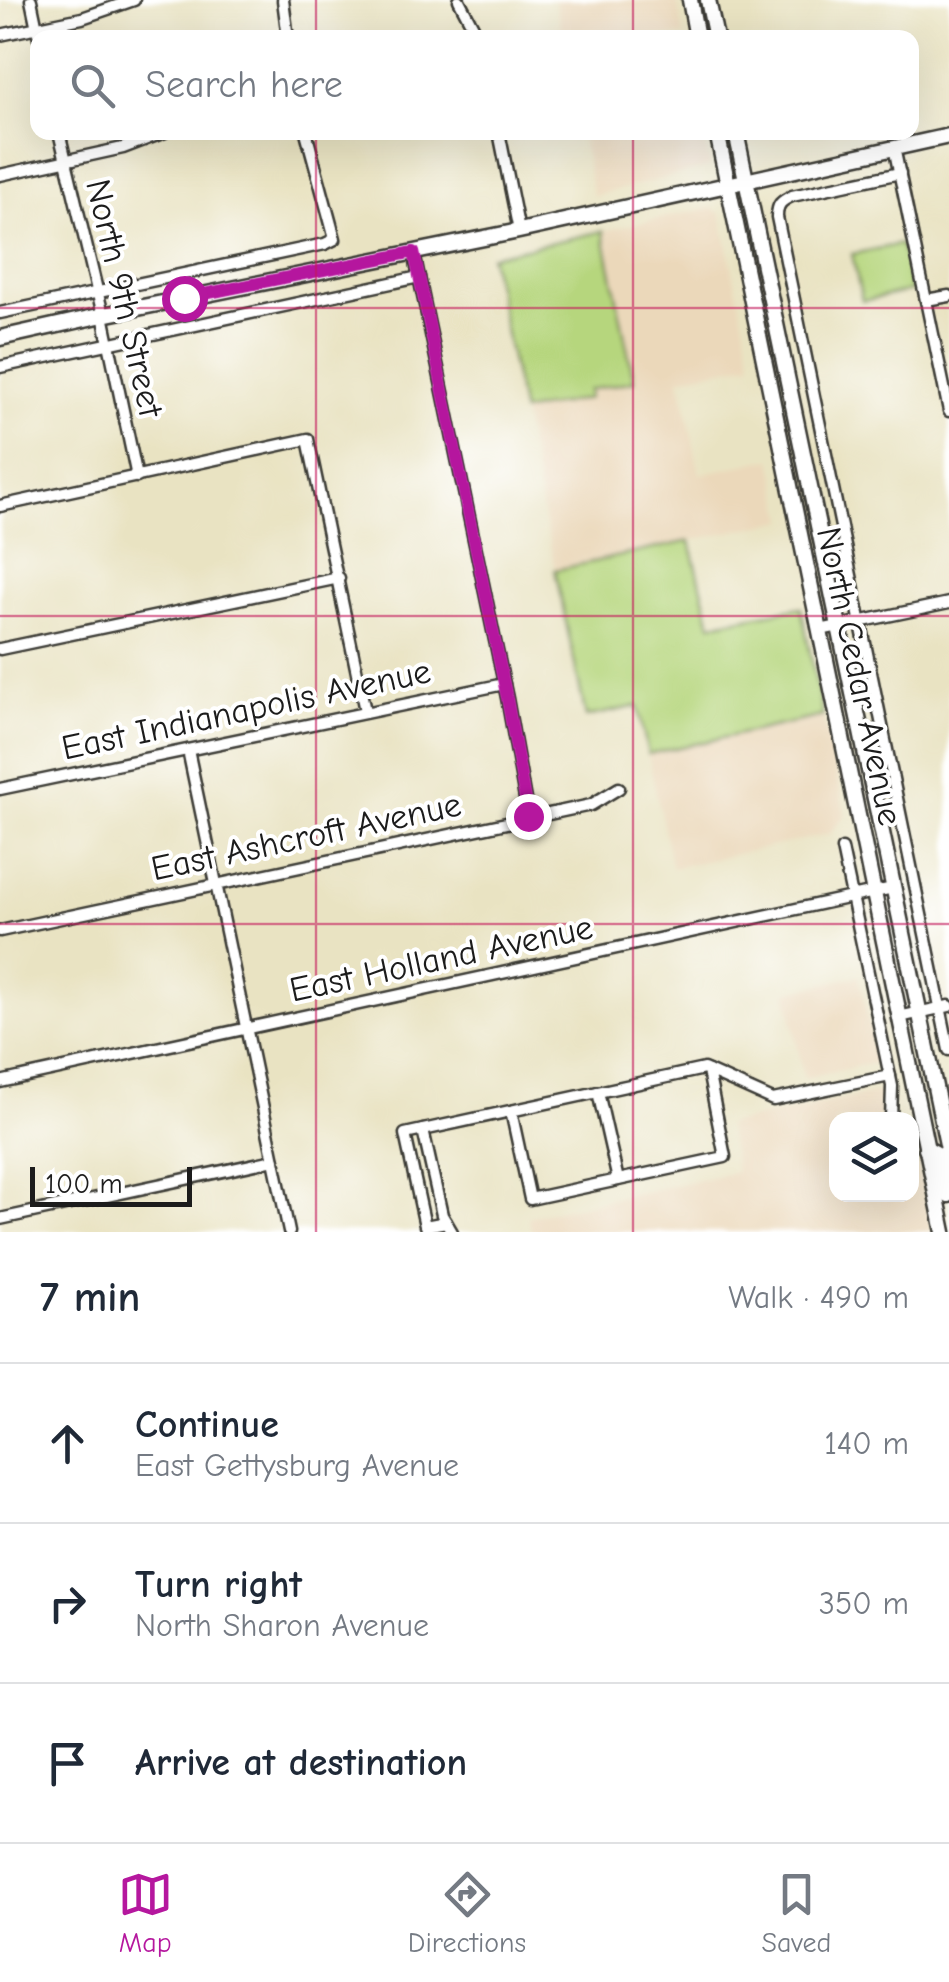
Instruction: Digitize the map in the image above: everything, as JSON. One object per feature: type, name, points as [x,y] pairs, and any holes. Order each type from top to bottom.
[{"type":"main road","points":[[690,0],[696,30]]},
{"type":"main road","points":[[708,0],[714,30]]},
{"type":"main road","points":[[0,338],[949,136]]},
{"type":"main road","name":"North Cedar Avenue","points":[[719,140],[900,1017],[914,1112]]},
{"type":"main road","name":"North Cedar Avenue","points":[[738,140],[949,1154]]},
{"type":"main road","points":[[766,367],[778,374],[789,414],[797,426]]},
{"type":"main road","points":[[919,1150],[938,1154],[949,1195]]},
{"type":"main road","name":"North Cedar Avenue","points":[[919,1150],[944,1232]]},
{"type":"street","points":[[31,0],[37,30]]},
{"type":"street","points":[[47,30],[134,0]]},
{"type":"street","points":[[283,0],[287,30]]},
{"type":"street","points":[[458,0],[475,30]]},
{"type":"street","points":[[0,35],[30,33]]},
{"type":"street","name":"North 9th Street","points":[[61,140],[137,477]]},
{"type":"street","points":[[0,175],[144,140]]},
{"type":"street","points":[[0,313],[335,239],[308,140]]},
{"type":"street","points":[[501,140],[519,230]]},
{"type":"street","points":[[894,148],[949,411]]},
{"type":"street","points":[[900,174],[792,196],[782,200],[778,208],[860,621],[945,1007],[949,1050]]},
{"type":"street","points":[[414,252],[528,816]]},
{"type":"street","points":[[0,367],[419,277]]},
{"type":"street","points":[[926,300],[949,296]]},
{"type":"street","points":[[0,506],[308,438],[365,711]]},
{"type":"street","points":[[0,649],[339,578]]},
{"type":"street","points":[[820,630],[949,603]]},
{"type":"street","name":"East Indianapolis Avenue","points":[[0,789],[504,684]]},
{"type":"street","points":[[188,750],[288,1232]]},
{"type":"street","name":"East Ashcroft Avenue","points":[[0,931],[590,804],[620,788]]},
{"type":"street","points":[[842,849],[890,1076],[891,1112]]},
{"type":"street","name":"East Holland Avenue","points":[[0,1082],[893,888]]},
{"type":"street","points":[[900,1017],[945,1007]]},
{"type":"street","points":[[449,1227],[424,1226],[405,1134],[704,1069],[773,1100],[890,1076]]},
{"type":"street","points":[[511,1111],[530,1199],[726,1157],[708,1071]]},
{"type":"street","points":[[598,1092],[618,1180]]},
{"type":"street","points":[[423,1130],[442,1216],[449,1227]]},
{"type":"street","points":[[0,1219],[274,1160]]},
{"type":"shaded area","points":[[555,0],[677,0],[683,30],[561,30]]},
{"type":"shaded area","points":[[582,140],[704,140],[710,167],[593,196]]},
{"type":"shaded area","points":[[712,208],[721,214],[752,363],[680,378],[700,474],[772,459],[785,520],[555,570],[522,412],[588,398],[587,390],[634,380],[603,231]]},
{"type":"shaded area","points":[[823,716],[845,815],[830,834],[672,868],[648,754]]},
{"type":"shaded area","points":[[859,976],[877,1062],[804,1078],[787,992]]},
{"type":"shaded area","points":[[883,1091],[882,1112],[829,1112],[829,1202],[919,1202],[919,1169],[932,1232],[532,1232],[528,1217],[736,1172],[727,1125]]},
{"type":"green space","points":[[603,231],[634,381],[588,390],[589,398],[522,412],[490,256]]},
{"type":"green space","points":[[901,244],[911,291],[862,301],[852,254]]},
{"type":"green space","points":[[690,541],[711,624],[801,607],[823,716],[648,754],[638,706],[586,717],[555,570]]},
{"type":"route","points":[[184,298],[414,252],[528,816]]}]
